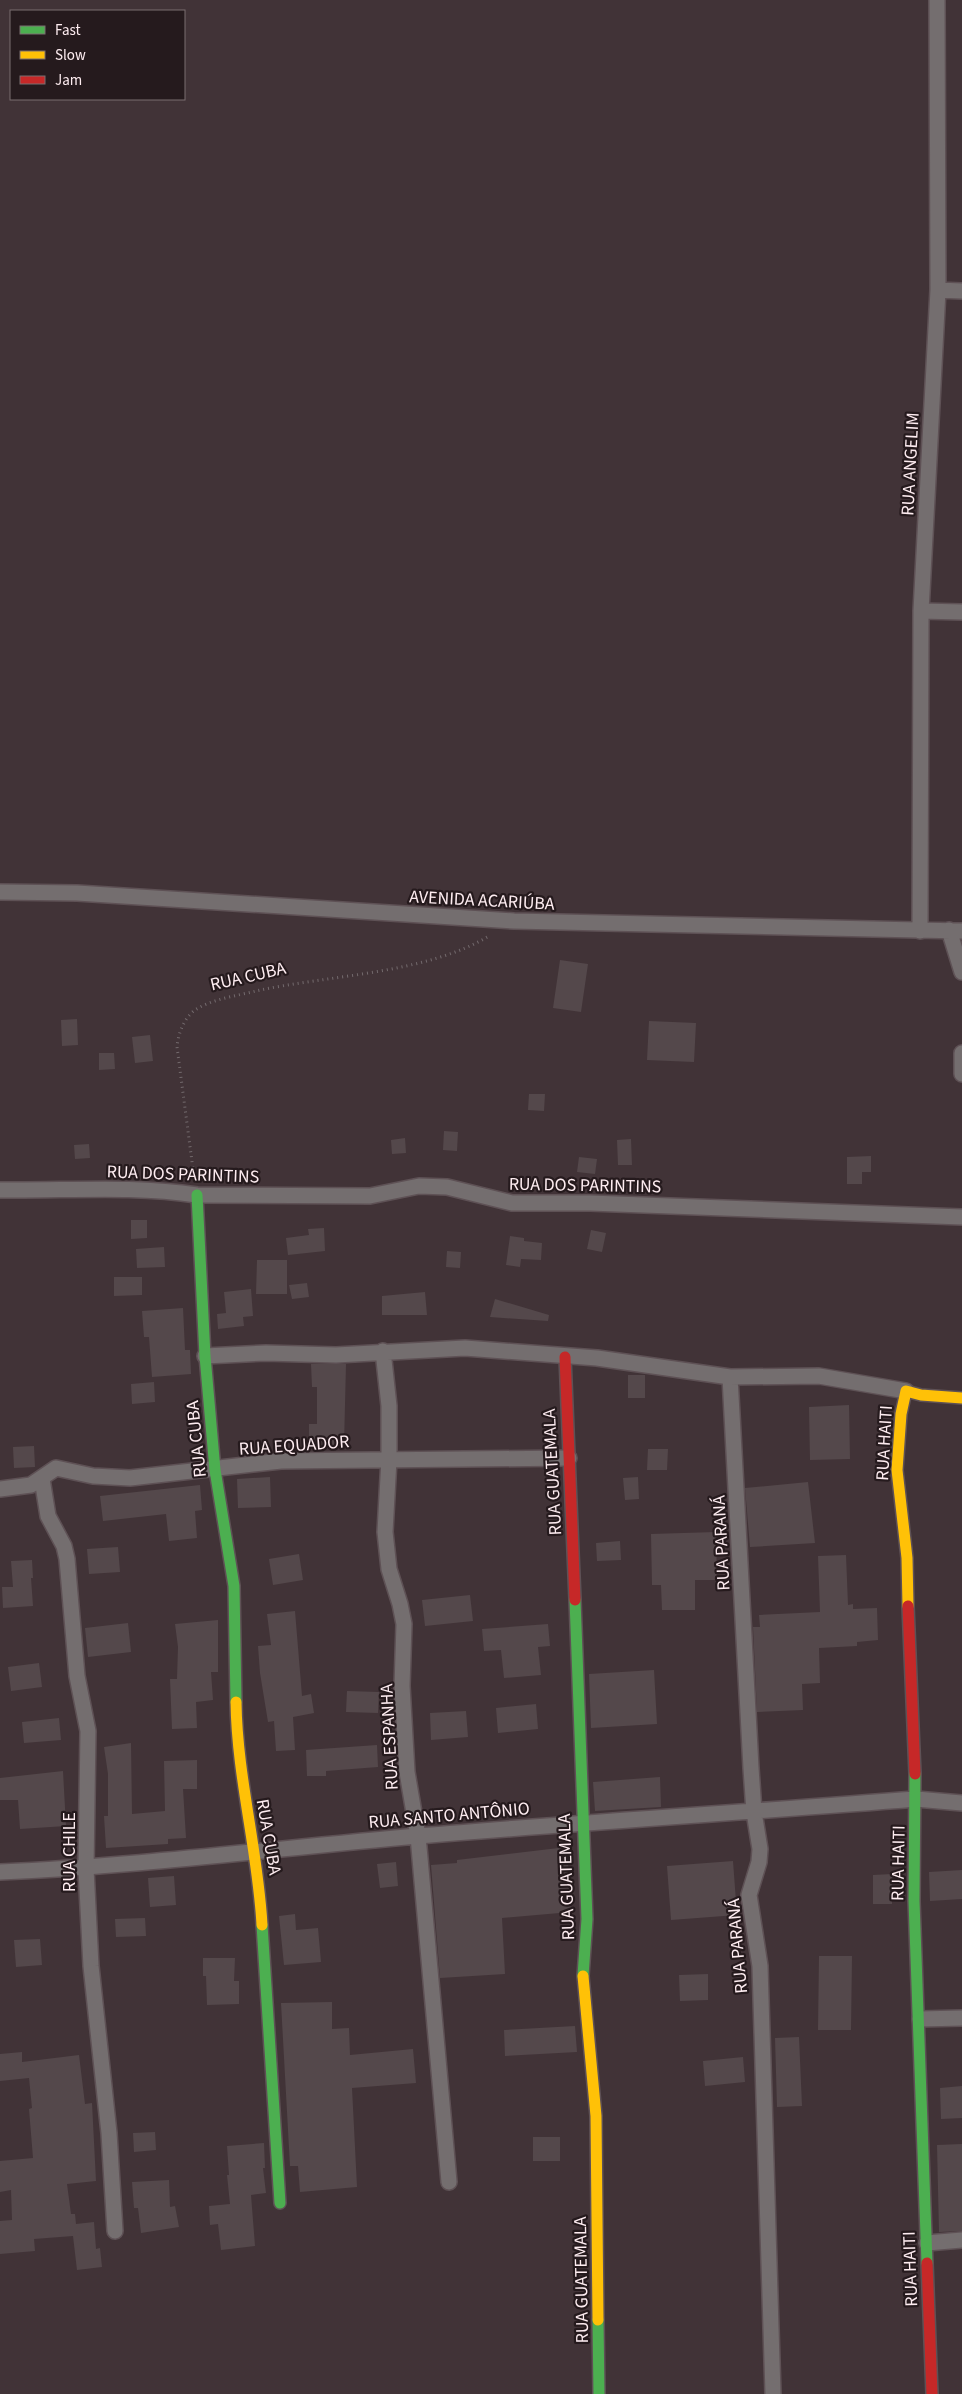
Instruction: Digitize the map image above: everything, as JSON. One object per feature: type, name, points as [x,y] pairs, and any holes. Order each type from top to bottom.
[{"type":"street","name":"RUA ANGELIM","points":[[920,931],[921,611],[938,290],[938,0]]},
{"type":"street","points":[[938,290],[962,291]]},
{"type":"street","points":[[921,611],[962,612]]},
{"type":"street","name":"AVENIDA ACARIÚBA","points":[[0,892],[76,893],[514,922],[956,931]]},
{"type":"street","points":[[956,931],[962,972]]},
{"type":"street","points":[[962,1053],[962,1074]]},
{"type":"street","name":"RUA DOS PARINTINS","points":[[0,1190],[175,1191],[197,1195],[370,1196],[419,1186],[447,1187],[512,1203],[609,1203],[962,1218]]},
{"type":"street","name":"RUA CUBA","points":[[197,1195],[205,1356],[215,1470],[234,1586],[236,1722],[246,1812],[260,1887],[280,2203]]},
{"type":"street","points":[[205,1356],[266,1353],[336,1355],[465,1348],[616,1360],[730,1377],[819,1376],[906,1391]]},
{"type":"street","name":"RUA ESPANHA","points":[[383,1351],[389,1406],[389,1459],[385,1532],[389,1569],[404,1624],[402,1686],[407,1772],[418,1836],[449,2182]]},
{"type":"street","name":"RUA GUATEMALA","points":[[564,1357],[582,1823],[588,1919],[583,1981],[596,2116],[599,2394]]},
{"type":"street","name":"RUA PARANÁ","points":[[730,1377],[754,1812],[760,1849],[759,1862],[748,1895],[760,1966],[773,2394]]},
{"type":"street","name":"RUA HAITI","points":[[932,2394],[921,2125],[920,2019],[914,1901],[916,1799],[907,1558],[897,1470],[901,1414],[906,1391],[921,1395],[962,1398]]},
{"type":"street","name":"RUA EQUADOR","points":[[0,1489],[19,1488],[42,1479],[56,1468],[93,1476],[130,1478],[215,1470],[281,1461],[569,1458]]},
{"type":"street","name":"RUA CHILE","points":[[42,1479],[48,1516],[64,1546],[67,1559],[77,1676],[88,1731],[86,1869],[91,1966],[109,2133],[115,2231]]},
{"type":"street","name":"RUA SANTO ANTÔNIO","points":[[0,1872],[86,1869],[418,1836],[916,1799],[962,1803]]},
{"type":"street","points":[[920,2019],[962,2018]]},
{"type":"street","points":[[927,2243],[962,2240]]},
{"type":"path","name":"RUA CUBA","points":[[197,1195],[177,1047],[178,1036],[192,1012],[206,1003],[290,984],[414,964],[472,945],[514,922]]},
{"type":"building","points":[[560,960],[588,964],[581,1012],[553,1008]]},
{"type":"building","points":[[77,1019],[78,1045],[62,1046],[61,1020]]},
{"type":"building","points":[[649,1021],[696,1023],[694,1062],[647,1060]]},
{"type":"building","points":[[150,1035],[153,1061],[135,1063],[132,1037]]},
{"type":"building","points":[[99,1053],[114,1053],[115,1069],[99,1070]]},
{"type":"building","points":[[529,1094],[545,1094],[544,1111],[528,1110]]},
{"type":"building","points":[[444,1131],[458,1132],[457,1151],[443,1150]]},
{"type":"building","points":[[405,1138],[406,1153],[392,1154],[391,1140]]},
{"type":"building","points":[[631,1139],[632,1165],[618,1165],[617,1140]]},
{"type":"building","points":[[89,1144],[90,1158],[75,1159],[74,1145]]},
{"type":"building","points":[[871,1156],[871,1172],[862,1172],[862,1184],[847,1184],[847,1157]]},
{"type":"building","points":[[579,1157],[597,1159],[595,1174],[577,1172]]},
{"type":"building","points":[[131,1220],[147,1220],[147,1238],[131,1239]]},
{"type":"building","points":[[324,1228],[325,1251],[288,1255],[286,1238],[309,1235],[308,1229]]},
{"type":"building","points":[[591,1230],[606,1233],[602,1252],[587,1249]]},
{"type":"building","points":[[510,1236],[524,1238],[524,1241],[542,1243],[541,1260],[521,1259],[520,1267],[506,1265]]},
{"type":"building","points":[[164,1247],[165,1267],[137,1268],[136,1249]]},
{"type":"building","points":[[447,1251],[461,1252],[460,1268],[446,1267]]},
{"type":"building","points":[[257,1260],[287,1260],[287,1294],[256,1294]]},
{"type":"building","points":[[114,1277],[142,1277],[142,1295],[114,1296]]},
{"type":"building","points":[[307,1283],[309,1297],[292,1299],[289,1285]]},
{"type":"building","points":[[251,1289],[253,1316],[243,1317],[244,1326],[218,1329],[217,1314],[226,1313],[224,1292]]},
{"type":"building","points":[[425,1292],[427,1315],[382,1315],[382,1296]]},
{"type":"building","points":[[495,1299],[549,1315],[548,1321],[490,1317]]},
{"type":"building","points":[[183,1308],[185,1350],[190,1350],[191,1374],[152,1377],[149,1337],[144,1337],[142,1311]]},
{"type":"building","points":[[311,1364],[346,1364],[344,1445],[309,1446],[309,1424],[317,1424],[317,1387],[312,1387]]},
{"type":"building","points":[[628,1375],[645,1375],[645,1398],[628,1398]]},
{"type":"building","points":[[154,1382],[155,1402],[132,1404],[131,1384]]},
{"type":"building","points":[[849,1405],[850,1459],[810,1460],[809,1407]]},
{"type":"building","points":[[34,1446],[35,1467],[14,1468],[13,1447]]},
{"type":"building","points":[[648,1449],[668,1449],[667,1470],[647,1470]]},
{"type":"building","points":[[270,1477],[271,1507],[238,1508],[237,1479]]},
{"type":"building","points":[[638,1477],[639,1499],[625,1500],[623,1478]]},
{"type":"building","points":[[808,1482],[815,1543],[750,1547],[745,1488]]},
{"type":"building","points":[[200,1485],[202,1510],[195,1511],[197,1538],[169,1541],[166,1514],[103,1521],[100,1496]]},
{"type":"building","points":[[716,1532],[717,1580],[695,1580],[695,1610],[662,1610],[661,1585],[652,1585],[651,1534]]},
{"type":"building","points":[[620,1541],[621,1560],[597,1561],[596,1543]]},
{"type":"building","points":[[118,1547],[120,1572],[89,1574],[87,1549]]},
{"type":"building","points":[[299,1554],[303,1580],[273,1585],[269,1559]]},
{"type":"building","points":[[846,1555],[848,1605],[853,1604],[853,1609],[877,1608],[878,1640],[857,1642],[857,1646],[819,1648],[820,1683],[802,1684],[803,1710],[757,1712],[753,1627],[760,1627],[759,1615],[820,1612],[818,1556]]},
{"type":"building","points":[[32,1560],[33,1606],[3,1608],[2,1587],[13,1587],[11,1561]]},
{"type":"building","points":[[470,1595],[473,1621],[425,1626],[422,1600]]},
{"type":"building","points":[[295,1611],[302,1696],[311,1694],[314,1713],[293,1717],[295,1750],[276,1751],[274,1721],[268,1722],[260,1673],[258,1646],[271,1645],[267,1614]]},
{"type":"building","points":[[218,1620],[218,1672],[211,1672],[213,1700],[196,1702],[197,1728],[172,1729],[170,1679],[177,1679],[178,1647],[175,1624]]},
{"type":"building","points":[[128,1623],[131,1652],[88,1657],[85,1628]]},
{"type":"building","points":[[548,1624],[550,1646],[538,1647],[541,1675],[504,1678],[501,1650],[484,1651],[482,1629]]},
{"type":"building","points":[[39,1663],[42,1687],[11,1691],[8,1667]]},
{"type":"building","points":[[654,1670],[657,1724],[591,1728],[589,1674]]},
{"type":"building","points":[[347,1691],[379,1692],[378,1713],[346,1712]]},
{"type":"building","points":[[536,1704],[538,1729],[498,1733],[496,1708]]},
{"type":"building","points":[[466,1711],[468,1737],[431,1740],[430,1713]]},
{"type":"building","points":[[59,1718],[61,1740],[24,1743],[22,1722]]},
{"type":"building","points":[[131,1743],[132,1814],[165,1811],[164,1761],[197,1760],[197,1789],[183,1789],[186,1838],[168,1839],[168,1844],[106,1848],[104,1816],[108,1816],[108,1774],[104,1747]]},
{"type":"building","points":[[377,1745],[378,1767],[326,1771],[326,1776],[307,1776],[306,1750]]},
{"type":"building","points":[[63,1771],[66,1826],[20,1829],[18,1800],[0,1800],[0,1778]]},
{"type":"building","points":[[660,1777],[661,1807],[595,1811],[593,1782]]},
{"type":"building","points":[[567,1847],[571,1912],[502,1918],[505,1974],[440,1978],[431,1865],[457,1863],[457,1860]]},
{"type":"building","points":[[733,1861],[737,1915],[671,1920],[667,1866]]},
{"type":"building","points":[[396,1862],[398,1886],[380,1888],[377,1864]]},
{"type":"building","points":[[962,1870],[962,1899],[930,1901],[929,1872]]},
{"type":"building","points":[[892,1874],[892,1904],[873,1904],[873,1875]]},
{"type":"building","points":[[174,1876],[176,1905],[150,1907],[148,1878]]},
{"type":"building","points":[[295,1914],[296,1930],[318,1928],[321,1962],[284,1965],[279,1916]]},
{"type":"building","points":[[145,1918],[146,1936],[116,1937],[115,1919]]},
{"type":"building","points":[[40,1939],[42,1965],[16,1967],[14,1940]]},
{"type":"building","points":[[819,1956],[852,1956],[851,2030],[818,2030]]},
{"type":"building","points":[[203,1958],[235,1958],[234,1981],[239,1981],[239,2004],[207,2005],[206,1976],[203,1976]]},
{"type":"building","points":[[708,1974],[708,2000],[680,2001],[679,1975]]},
{"type":"building","points":[[332,2002],[332,2029],[349,2028],[350,2055],[413,2049],[416,2083],[352,2088],[357,2187],[300,2192],[298,2166],[290,2166],[281,2003]]},
{"type":"building","points":[[575,2026],[577,2052],[505,2056],[504,2030]]},
{"type":"building","points":[[799,2037],[802,2106],[777,2107],[775,2038]]},
{"type":"building","points":[[22,2052],[22,2062],[79,2055],[85,2104],[92,2103],[96,2181],[67,2184],[71,2214],[75,2214],[76,2224],[94,2222],[96,2249],[100,2248],[102,2267],[77,2270],[73,2236],[34,2239],[35,2251],[0,2254],[0,2221],[12,2220],[11,2190],[0,2192],[0,2161],[33,2158],[29,2109],[32,2108],[29,2078],[0,2081],[0,2054]]},
{"type":"building","points":[[743,2057],[745,2082],[705,2086],[703,2061]]},
{"type":"building","points":[[962,2086],[962,2118],[941,2119],[940,2088]]},
{"type":"building","points":[[155,2132],[156,2150],[134,2152],[133,2133]]},
{"type":"building","points":[[533,2137],[560,2137],[560,2161],[533,2161]]},
{"type":"building","points":[[264,2143],[265,2168],[263,2168],[266,2193],[251,2195],[255,2246],[221,2250],[218,2224],[210,2225],[209,2206],[230,2204],[227,2146]]},
{"type":"building","points":[[962,2144],[962,2231],[939,2232],[937,2145]]},
{"type":"building","points":[[169,2180],[170,2207],[175,2206],[179,2227],[141,2233],[138,2208],[134,2208],[132,2182]]},
{"type":"traffic: fast","points":[[197,1195],[205,1356],[215,1470],[234,1586],[236,1702]]},
{"type":"traffic: fast","points":[[575,1600],[587,1919],[583,1976]]},
{"type":"traffic: fast","points":[[915,1774],[914,1901],[927,2263]]},
{"type":"traffic: fast","points":[[262,1925],[280,2203]]},
{"type":"traffic: fast","points":[[598,2320],[599,2394]]},
{"type":"traffic: slow","points":[[908,1606],[907,1558],[897,1470],[901,1414],[906,1391],[921,1395],[962,1398]]},
{"type":"traffic: slow","points":[[236,1702],[240,1758],[260,1897],[262,1925]]},
{"type":"traffic: slow","points":[[583,1976],[596,2116],[598,2320]]},
{"type":"traffic: jam","points":[[565,1357],[575,1600]]},
{"type":"traffic: jam","points":[[908,1606],[915,1774]]},
{"type":"traffic: jam","points":[[927,2263],[932,2394]]}]
